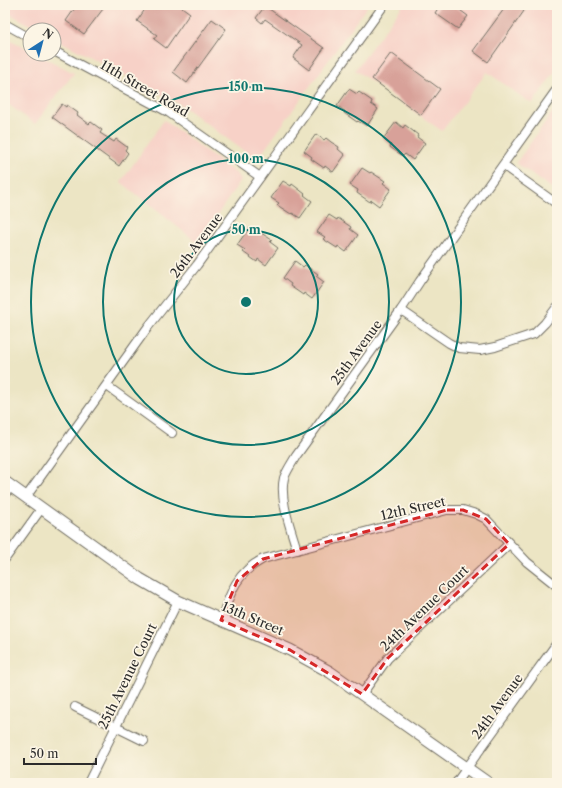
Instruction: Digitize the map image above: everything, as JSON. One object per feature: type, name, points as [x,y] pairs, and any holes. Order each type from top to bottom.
[{"type":"street","name":"26th Avenue","points":[[26,497],[148,327],[197,265],[384,5]]},
{"type":"street","points":[[5,24],[22,34]]},
{"type":"street","name":"11th Street Road","points":[[62,55],[168,112],[260,177]]},
{"type":"street","name":"25th Avenue","points":[[297,550],[282,489],[286,473],[296,456],[401,310],[420,281],[504,166],[557,89]]},
{"type":"street","points":[[504,166],[557,204]]},
{"type":"street","points":[[401,310],[449,343],[459,348],[480,350],[495,347],[534,334],[546,323],[557,307]]},
{"type":"street","points":[[107,386],[172,433]]},
{"type":"street","name":"13th Street","points":[[7,488],[26,497],[140,579],[178,601],[290,650],[330,672],[488,783]]},
{"type":"street","points":[[5,559],[41,508]]},
{"type":"street","name":"12th Street","points":[[297,550],[447,510],[462,510],[486,519],[527,562],[557,586]]},
{"type":"street","name":"24th Avenue Court","points":[[362,694],[388,658],[509,544]]},
{"type":"street","points":[[221,620],[234,586],[246,570],[263,559],[297,550]]},
{"type":"street","name":"25th Avenue Court","points":[[88,783],[178,601]]},
{"type":"street","name":"24th Avenue","points":[[456,783],[557,643]]},
{"type":"street","points":[[75,707],[144,741]]},
{"type":"highlighted area","points":[[447,510],[463,510],[486,519],[509,544],[388,658],[362,694],[290,650],[221,620],[237,581],[263,559]]},
{"type":"shaded area","points":[[5,5],[368,5],[260,156],[255,159],[181,105],[62,42],[62,22],[25,22],[5,10]]},
{"type":"shaded area","points":[[403,5],[557,5],[557,69],[532,104],[487,72],[442,131],[355,70]]},
{"type":"shaded area","points":[[5,37],[22,46],[22,62],[53,62],[74,73],[35,124],[5,102]]},
{"type":"shaded area","points":[[557,106],[557,192],[516,163]]},
{"type":"shaded area","points":[[164,120],[238,175],[241,180],[198,243],[121,182]]},
{"type":"building","points":[[77,5],[106,5],[84,34],[66,21]]},
{"type":"building","points":[[148,5],[179,5],[190,13],[166,48],[154,39],[157,35],[137,21]]},
{"type":"building","points":[[440,5],[453,5],[468,16],[458,29],[435,13]]},
{"type":"building","points":[[507,5],[516,5],[524,11],[488,62],[473,51]]},
{"type":"building","points":[[265,6],[324,48],[309,70],[293,58],[302,45],[265,19],[262,23],[256,18]]},
{"type":"building","points":[[212,19],[226,29],[187,83],[173,72]]},
{"type":"building","points":[[391,53],[440,89],[421,115],[372,79]]},
{"type":"building","points":[[349,89],[357,94],[359,92],[372,101],[371,104],[378,109],[367,126],[358,121],[357,122],[337,106]]},
{"type":"building","points":[[62,104],[66,107],[67,105],[78,113],[77,115],[89,124],[91,122],[102,130],[100,133],[114,142],[116,139],[127,147],[125,150],[128,153],[119,166],[52,117]]},
{"type":"building","points":[[396,122],[403,128],[405,125],[418,135],[417,137],[425,143],[413,160],[405,154],[403,156],[390,147],[391,145],[383,139]]},
{"type":"building","points":[[316,134],[324,140],[326,138],[339,147],[338,149],[345,155],[333,172],[311,159],[312,157],[304,151]]},
{"type":"building","points":[[362,168],[385,181],[383,183],[391,189],[379,206],[357,193],[358,190],[350,185]]},
{"type":"building","points":[[283,181],[291,186],[292,184],[312,201],[300,218],[277,205],[279,203],[271,198]]},
{"type":"building","points":[[329,215],[337,220],[338,218],[351,227],[350,229],[358,235],[346,252],[338,246],[337,248],[323,239],[325,237],[317,232]]},
{"type":"building","points":[[249,228],[257,233],[258,231],[272,240],[270,242],[278,248],[266,265],[258,259],[257,262],[243,252],[245,250],[237,245]]},
{"type":"building","points":[[295,261],[303,267],[305,265],[318,274],[316,276],[324,282],[312,299],[290,286],[291,284],[283,278]]}]
